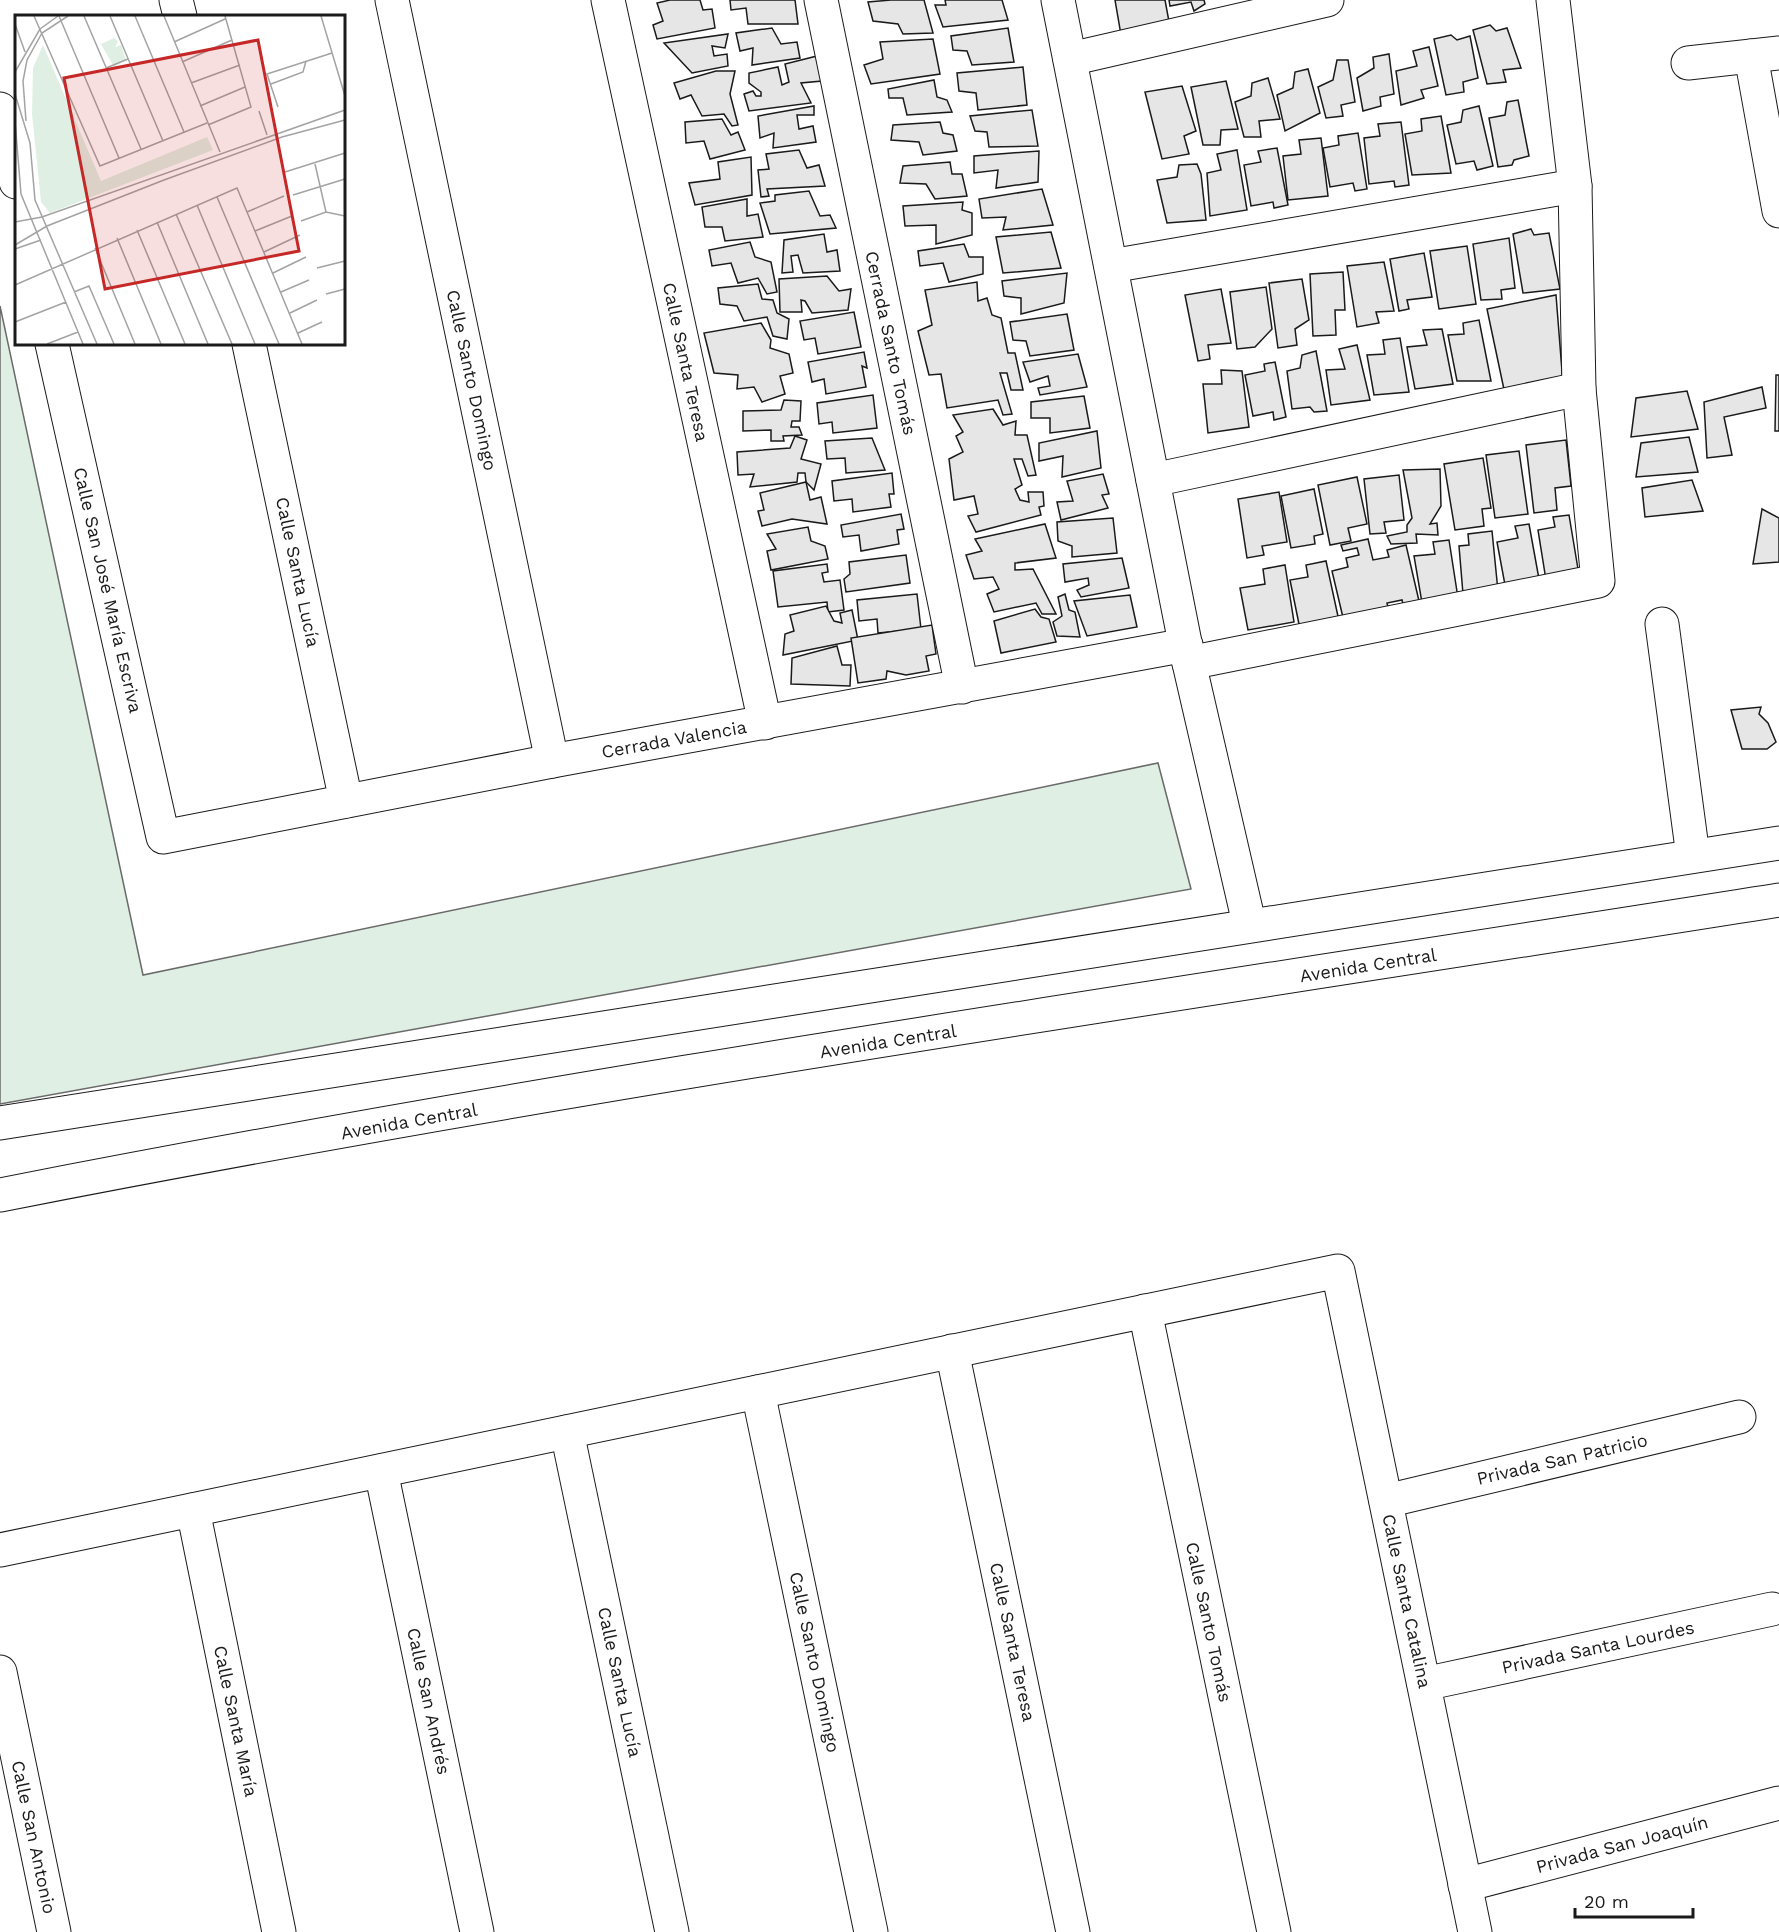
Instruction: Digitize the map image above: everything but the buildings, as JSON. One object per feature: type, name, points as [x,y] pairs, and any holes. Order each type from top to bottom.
[{"type":"street","points":[[176,0],[180,15]]},
{"type":"street","name":"Calle Santo Domingo","points":[[392,0],[552,760]]},
{"type":"street","name":"Calle Santa Teresa","points":[[608,0],[765,723]]},
{"type":"street","name":"Cerrada Santo Tomás","points":[[821,0],[962,687]]},
{"type":"street","points":[[1058,0],[1188,654],[1249,923]]},
{"type":"street","points":[[1070,58],[1327,0]]},
{"type":"street","points":[[1153,480],[1579,389],[1575,186],[1553,0]]},
{"type":"street","points":[[1689,63],[1765,55],[1779,211]]},
{"type":"street","points":[[0,109],[15,178]]},
{"type":"street","points":[[1111,266],[1575,186]]},
{"type":"street","name":"Calle San José María Escriva","points":[[52,345],[163,837]]},
{"type":"street","name":"Calle Santa Lucía","points":[[249,345],[346,801]]},
{"type":"street","name":"Cerrada Valencia","points":[[163,837],[552,760],[962,687],[1188,654],[1598,581],[1579,389]]},
{"type":"street","points":[[1662,624],[1693,856]]},
{"type":"street","points":[[0,1123],[321,1075],[1249,923],[1779,843]]},
{"type":"street","name":"Avenida Central","points":[[0,1195],[140,1167],[703,1071],[1779,900]]},
{"type":"street","name":"Calle Santa Catalina","points":[[1145,1311],[1338,1271],[1475,1932]]},
{"type":"street","points":[[0,1550],[1145,1311]]},
{"type":"street","name":"Calle Santo Tomás","points":[[1145,1311],[1274,1932]]},
{"type":"street","name":"Calle Santa Teresa","points":[[952,1351],[1073,1932]]},
{"type":"street","name":"Calle Santo Domingo","points":[[758,1392],[872,1932]]},
{"type":"street","name":"Privada San Patricio","points":[[1386,1501],[1739,1417]]},
{"type":"street","name":"Calle Santa Lucía","points":[[567,1432],[672,1932]]},
{"type":"street","name":"Calle San Andrés","points":[[381,1471],[477,1932]]},
{"type":"street","name":"Calle Santa María","points":[[193,1510],[279,1932]]},
{"type":"street","name":"Privada Santa Lourdes","points":[[1424,1684],[1772,1609]]},
{"type":"street","name":"Calle San Antonio","points":[[0,1672],[54,1932]]},
{"type":"street","name":"Privada San Joaquín","points":[[1465,1885],[1779,1803]]},
{"type":"green space","points":[[0,306],[143,975],[1158,763],[1191,889],[0,1104]]}]
